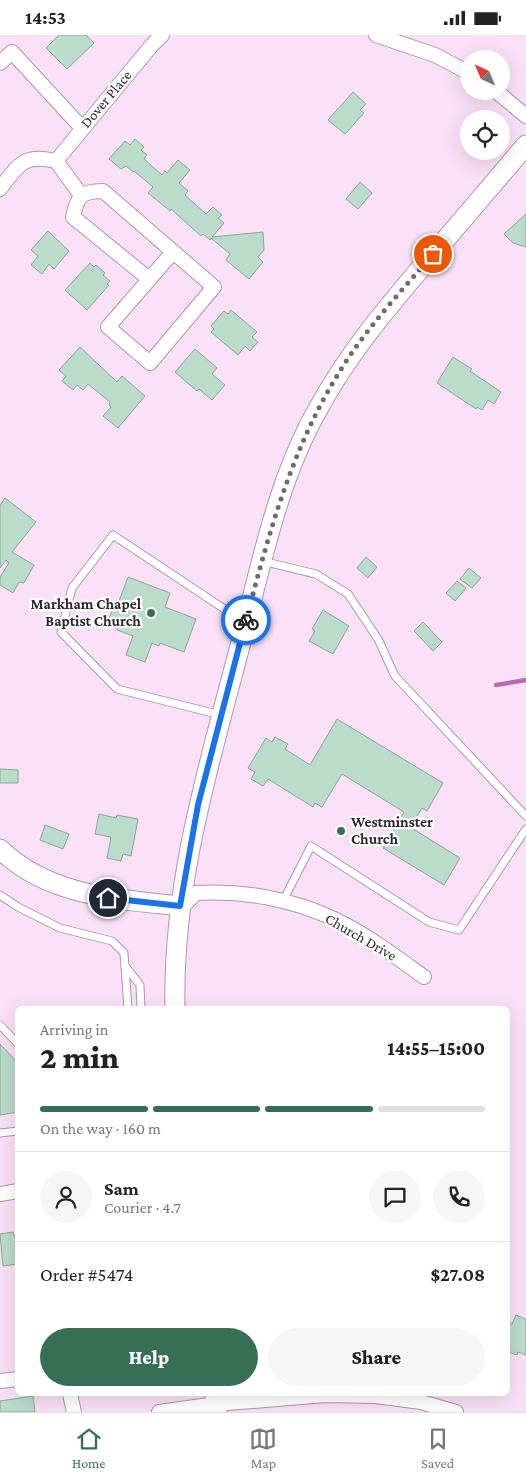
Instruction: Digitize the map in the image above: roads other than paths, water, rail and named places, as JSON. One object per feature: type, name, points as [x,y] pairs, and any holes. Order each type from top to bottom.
[{"type":"street","points":[[376,35],[435,55],[460,68]]},
{"type":"street","name":"Dover Place","points":[[56,161],[157,36]]},
{"type":"street","points":[[0,63],[12,52],[82,128]]},
{"type":"street","points":[[507,100],[526,116]]},
{"type":"street","points":[[175,1006],[180,906],[198,805],[262,561],[285,485],[303,439],[317,410],[349,356],[526,145]]},
{"type":"street","points":[[0,189],[14,170],[21,163],[31,158],[56,161],[81,195]]},
{"type":"street","points":[[149,279],[73,217],[76,203],[81,195],[92,191],[103,191],[173,251],[214,287],[150,363],[108,327],[173,251]]},
{"type":"street","points":[[0,849],[24,867],[45,879],[82,893],[108,898],[180,906]]},
{"type":"street","name":"Church Drive","points":[[180,906],[183,906],[196,893],[202,892],[218,892],[283,901],[333,919],[358,932],[424,977]]},
{"type":"street","points":[[0,1194],[15,1192]]},
{"type":"street","points":[[0,1381],[15,1379]]},
{"type":"street","points":[[70,1396],[74,1412]]},
{"type":"street","points":[[160,1412],[216,1403],[311,1396]]},
{"type":"street","points":[[376,1396],[421,1402],[456,1412]]},
{"type":"lane","points":[[222,715],[117,689],[61,633],[72,588],[113,535],[246,623]]},
{"type":"lane","points":[[262,561],[316,574],[348,594],[378,639],[395,676],[526,816]]},
{"type":"lane","points":[[283,901],[311,846],[429,922],[459,930],[526,829]]},
{"type":"lane","points":[[0,895],[18,907],[60,929],[112,941],[124,953],[128,1006]]},
{"type":"lane","points":[[126,966],[140,985],[141,1006]]},
{"type":"lane","points":[[0,1025],[15,1041]]},
{"type":"lane","points":[[0,1133],[15,1131]]},
{"type":"waterway","points":[[496,685],[526,680]]},
{"type":"place","name":"Markham Chapel Baptist Church","points":[[151,613]]},
{"type":"place","name":"Westminster Church","points":[[341,831]]}]
